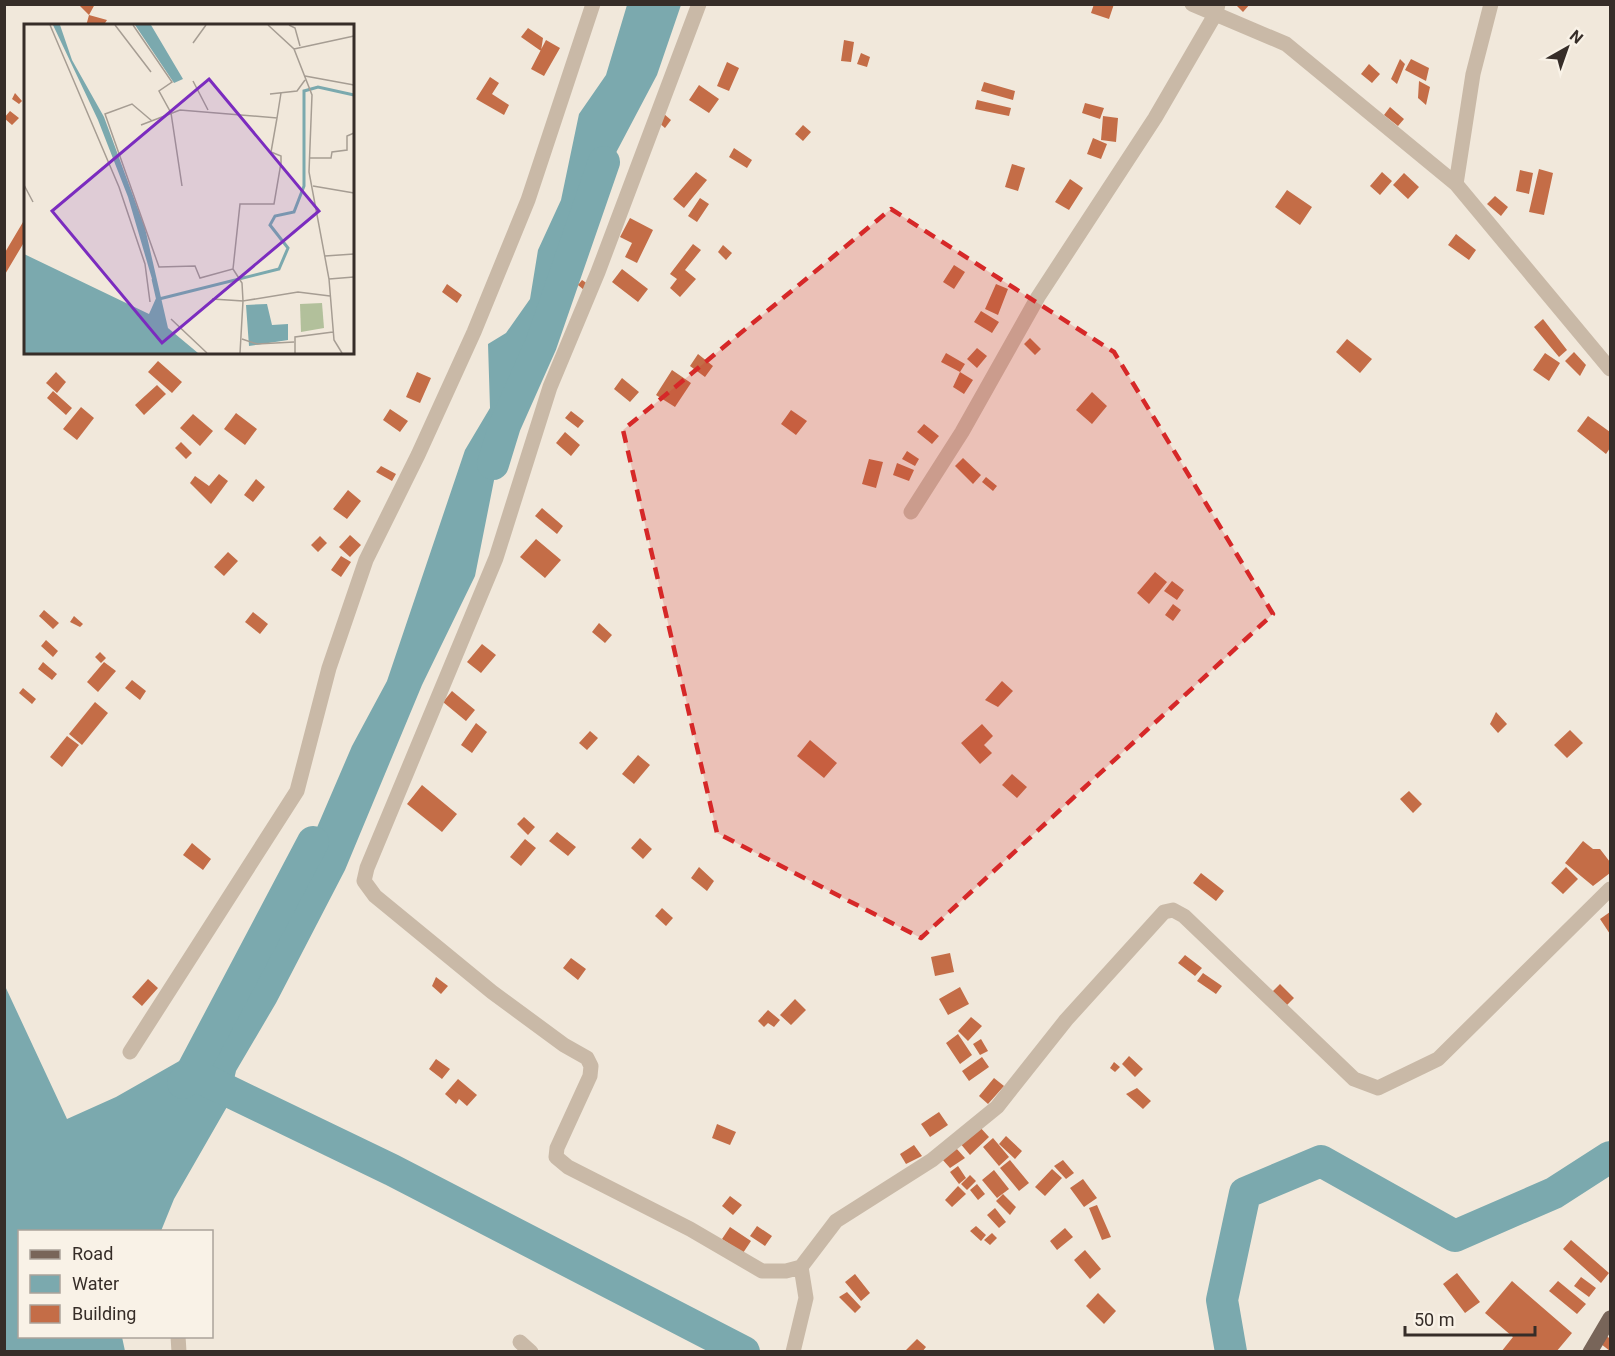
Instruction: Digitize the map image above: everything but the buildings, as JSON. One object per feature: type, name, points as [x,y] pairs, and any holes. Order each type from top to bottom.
[{"type":"main road","points":[[1590,1352],[1611,1318]]},
{"type":"street","points":[[130,1052],[297,791],[329,668],[366,560],[418,454],[478,321],[528,200],[593,4]]},
{"type":"street","points":[[699,4],[598,272],[550,387],[496,558],[367,868],[364,881],[375,896],[492,992],[564,1045],[587,1058],[591,1066],[590,1076],[557,1148],[556,1157],[568,1167],[690,1228],[762,1271],[786,1271],[801,1267],[836,1221],[932,1160],[998,1107],[1066,1020],[1164,912],[1173,910],[1184,916],[1354,1078],[1378,1088],[1438,1059],[1611,890]]},
{"type":"street","points":[[1192,4],[1217,9],[1286,44],[1456,184],[1611,369]]},
{"type":"street","points":[[1456,184],[1473,74],[1491,4]]},
{"type":"street","points":[[911,512],[962,432],[1038,297],[1143,137],[1217,9]]},
{"type":"street","points":[[793,1352],[806,1298],[801,1267]]},
{"type":"highlighted area","points":[[891,209],[1114,352],[1273,614],[921,938],[717,833],[623,430]]},
{"type":"water","points":[[627,5],[681,5],[657,75],[590,202],[541,344],[505,425],[475,576],[422,685],[345,870],[276,1003],[236,1071],[228,1105],[174,1199],[161,1230],[18,1230],[18,1338],[122,1338],[125,1351],[5,1351],[5,986],[67,1119],[116,1097],[204,1047],[232,1005],[256,950],[294,881],[352,746],[387,681],[465,450],[490,408],[488,344],[506,333],[530,299],[538,250],[561,200],[579,114],[606,75]]},
{"type":"waterway","points":[[493,464],[505,425],[541,344],[604,162]]},
{"type":"waterway","points":[[183,1083],[191,1073],[313,842]]},
{"type":"waterway","points":[[193,1074],[392,1170],[744,1352]]},
{"type":"waterway","points":[[1231,1352],[1222,1300],[1245,1193],[1321,1161],[1455,1236],[1554,1193],[1610,1157]]}]
